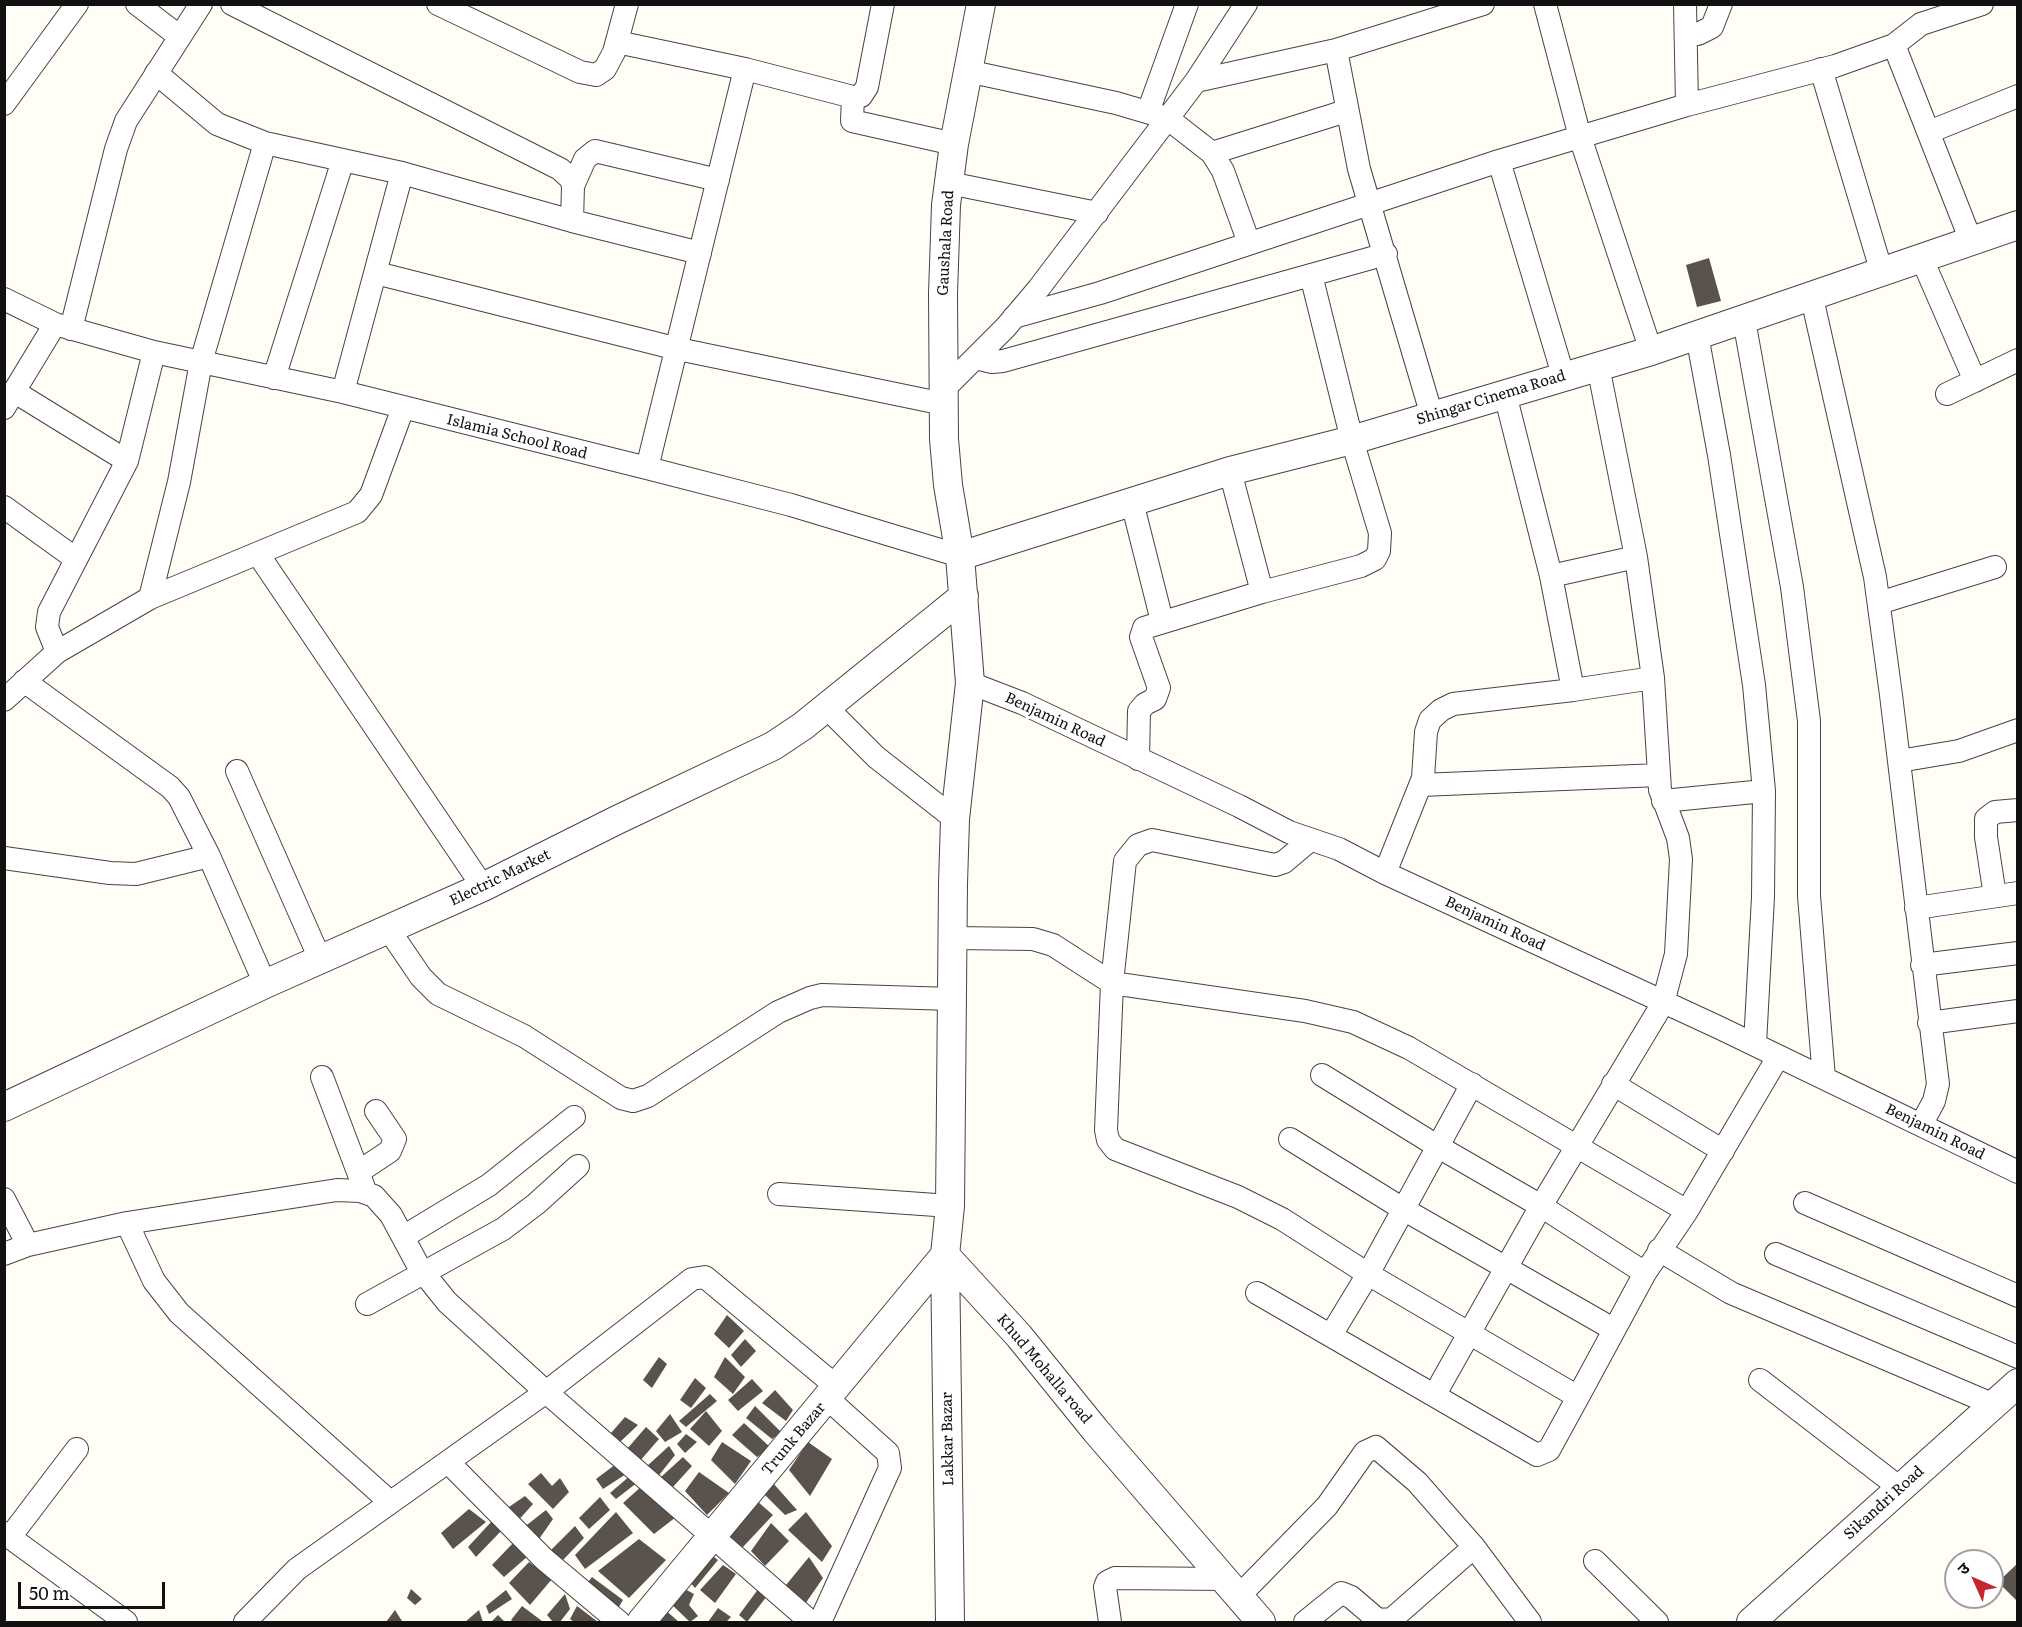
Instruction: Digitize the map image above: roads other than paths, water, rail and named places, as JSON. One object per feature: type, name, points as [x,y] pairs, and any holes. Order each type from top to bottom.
[{"type":"street","points":[[4,104],[77,4]]},
{"type":"street","points":[[137,4],[180,37]]},
{"type":"street","points":[[127,461],[10,400],[63,326],[126,121],[201,4]]},
{"type":"street","points":[[231,4],[551,163],[567,175],[573,186]]},
{"type":"street","points":[[438,4],[587,74],[596,75],[605,69],[617,42],[627,4]]},
{"type":"street","points":[[617,42],[745,69],[853,97],[861,96],[867,87],[883,4]]},
{"type":"street","name":"Gaushala Road","points":[[950,1206],[956,819],[970,683],[960,556],[948,485],[944,439],[943,294],[946,205],[954,144],[981,4]]},
{"type":"street","points":[[1158,115],[1187,4]]},
{"type":"street","points":[[376,273],[678,349],[945,396],[1014,317],[1096,213],[1158,115],[1196,81],[1246,4]]},
{"type":"street","points":[[1196,81],[1335,50],[1483,4]]},
{"type":"street","points":[[1545,4],[1580,137],[1651,351]]},
{"type":"street","points":[[1685,4],[1687,105]]},
{"type":"street","points":[[1014,317],[1100,293],[1499,161],[1687,105],[1821,69],[1894,45],[1922,24],[1982,4]]},
{"type":"street","points":[[1686,34],[1698,34],[1712,27],[1722,5]]},
{"type":"street","points":[[1894,45],[1971,241]]},
{"type":"street","points":[[1335,50],[1346,111],[1369,203],[1386,254],[1432,416]]},
{"type":"street","points":[[647,468],[745,69]]},
{"type":"street","points":[[1821,69],[1882,273]]},
{"type":"street","points":[[967,71],[1158,115],[1212,153],[1223,171],[1249,243]]},
{"type":"street","points":[[156,73],[218,124],[265,143],[402,173],[572,221],[700,253]]},
{"type":"street","points":[[1929,132],[2018,96]]},
{"type":"street","points":[[853,97],[852,121],[954,144]]},
{"type":"street","points":[[1212,153],[1346,111]]},
{"type":"street","points":[[150,598],[179,482],[201,362],[265,143]]},
{"type":"street","points":[[572,221],[573,186],[587,157],[595,151],[718,180]]},
{"type":"street","points":[[274,378],[343,160]]},
{"type":"street","points":[[1499,161],[1563,375]]},
{"type":"street","points":[[343,392],[402,173]]},
{"type":"street","points":[[950,183],[1096,213]]},
{"type":"street","name":"Shingar Cinema Road","points":[[960,556],[1230,471],[1352,440],[1563,375],[1651,351],[1812,298],[2018,225]]},
{"type":"street","points":[[976,358],[992,362],[1003,361],[1386,254]]},
{"type":"street","points":[[1922,259],[1975,381]]},
{"type":"street","points":[[1138,759],[1139,711],[1155,699],[1159,687],[1141,637],[1144,628],[1262,592],[1361,566],[1375,559],[1379,551],[1380,533],[1352,440],[1311,275]]},
{"type":"street","points":[[1812,298],[1879,603],[1938,1084],[1934,1101],[1921,1125]]},
{"type":"street","name":"Islamia School Road","points":[[4,299],[63,326],[154,352],[343,392],[647,468],[791,505],[960,556]]},
{"type":"street","points":[[1744,320],[1792,587],[1809,721],[1809,896],[1824,1078]]},
{"type":"street","points":[[1698,335],[1754,685],[1764,791],[1763,897],[1755,1044]]},
{"type":"street","points":[[57,652],[46,620],[127,461],[154,352]]},
{"type":"street","points":[[1947,394],[2018,360]]},
{"type":"street","points":[[1435,1394],[1541,1206],[1578,1148],[1613,1084],[1663,1003],[1676,954],[1681,859],[1678,838],[1663,801],[1659,776],[1653,678],[1636,557],[1598,366]]},
{"type":"street","points":[[1505,394],[1551,576],[1573,690]]},
{"type":"street","points":[[4,700],[57,652],[150,598],[341,520],[365,505],[371,495],[403,408]]},
{"type":"street","points":[[1230,471],[1262,592]]},
{"type":"street","points":[[1132,502],[1162,621]]},
{"type":"street","points":[[4,507],[76,559]]},
{"type":"street","points":[[258,554],[483,887]]},
{"type":"street","points":[[1551,576],[1636,557]]},
{"type":"street","points":[[1879,603],[1995,567]]},
{"type":"street","name":"Electric Market","points":[[4,1107],[265,984],[483,887],[617,820],[773,747],[964,596]]},
{"type":"street","points":[[1385,873],[1421,785],[1426,732],[1430,720],[1441,710],[1453,704],[1653,678]]},
{"type":"street","points":[[24,681],[170,787],[186,808],[265,984]]},
{"type":"street","name":"Benjamin Road","points":[[970,683],[1022,703],[1289,832],[1339,849],[1385,873],[1755,1044],[2018,1172]]},
{"type":"street","points":[[825,707],[876,757],[956,819]]},
{"type":"street","points":[[1899,761],[1959,750],[2018,730]]},
{"type":"street","points":[[237,771],[320,959]]},
{"type":"street","points":[[1421,785],[1659,776]]},
{"type":"street","points":[[1663,801],[1764,791]]},
{"type":"street","points":[[1916,908],[2006,895],[1986,837],[1986,819],[1995,812],[2018,810]]},
{"type":"street","points":[[1310,840],[1284,862],[1275,865],[1152,840],[1138,845],[1125,861],[1112,983],[1106,1130],[1111,1145],[1115,1149],[1257,1207],[1578,1397]]},
{"type":"street","points":[[4,858],[110,873],[136,874],[209,856]]},
{"type":"street","points":[[389,930],[421,976],[438,994],[524,1036],[621,1098],[633,1101],[648,1096],[778,1012],[810,998],[822,995],[952,999]]},
{"type":"street","points":[[953,938],[1023,938],[1044,942],[1112,983],[1305,1011],[1353,1022],[1409,1048],[1687,1211]]},
{"type":"street","points":[[1923,965],[2018,953]]},
{"type":"street","points":[[1929,1023],[2018,1011]]},
{"type":"street","points":[[1257,1293],[1537,1455],[1549,1450],[1645,1273],[1687,1211],[1778,1057]]},
{"type":"street","points":[[1322,1075],[1437,1146],[1541,1206],[1645,1273]]},
{"type":"street","points":[[322,1077],[360,1171],[366,1193]]},
{"type":"street","points":[[1331,1335],[1368,1274],[1472,1084]]},
{"type":"street","points":[[1613,1084],[1723,1151]]},
{"type":"street","points":[[360,1171],[390,1151],[395,1139],[376,1111]]},
{"type":"street","points":[[403,1237],[489,1185],[574,1117]]},
{"type":"street","points":[[1290,1139],[1403,1209],[1613,1329]]},
{"type":"street","points":[[367,1304],[503,1229],[578,1166]]},
{"type":"street","points":[[4,1254],[28,1245],[127,1223],[337,1190],[366,1193],[383,1204],[423,1274],[447,1302],[546,1392],[811,1623]]},
{"type":"street","points":[[779,1194],[950,1206],[945,1256]]},
{"type":"street","points":[[4,1198],[28,1245]]},
{"type":"street","points":[[1805,1203],[2018,1296]]},
{"type":"street","points":[[127,1223],[154,1281],[179,1313],[390,1502]]},
{"type":"street","points":[[1659,1250],[1731,1293],[1992,1404]]},
{"type":"street","points":[[1776,1254],[2018,1357]]},
{"type":"street","name":"Trunk Bazar","points":[[641,1623],[945,1256]]},
{"type":"street","name":"Khud Mohalla road","points":[[945,1256],[1020,1336],[1096,1431],[1261,1623]]},
{"type":"street","name":"Lakkar Bazar","points":[[945,1256],[950,1623]]},
{"type":"street","points":[[245,1623],[297,1569],[449,1463],[698,1277],[705,1277],[833,1393],[888,1454],[890,1468],[820,1623]]},
{"type":"street","points":[[1760,1380],[1900,1488]]},
{"type":"street","name":"Sikandri Road","points":[[1763,1619],[1900,1488],[2018,1383]]},
{"type":"street","points":[[1110,1623],[1105,1587],[1107,1582],[1115,1578],[1232,1587],[1327,1506],[1365,1452],[1373,1447],[1380,1449],[1417,1482],[1474,1547],[1530,1623]]},
{"type":"street","points":[[77,1449],[7,1535],[126,1623]]},
{"type":"street","points":[[449,1463],[544,1559],[619,1623]]},
{"type":"street","points":[[1305,1623],[1341,1593],[1351,1597],[1378,1620],[1392,1619],[1474,1547]]},
{"type":"street","points":[[1595,1561],[1657,1623]]}]
